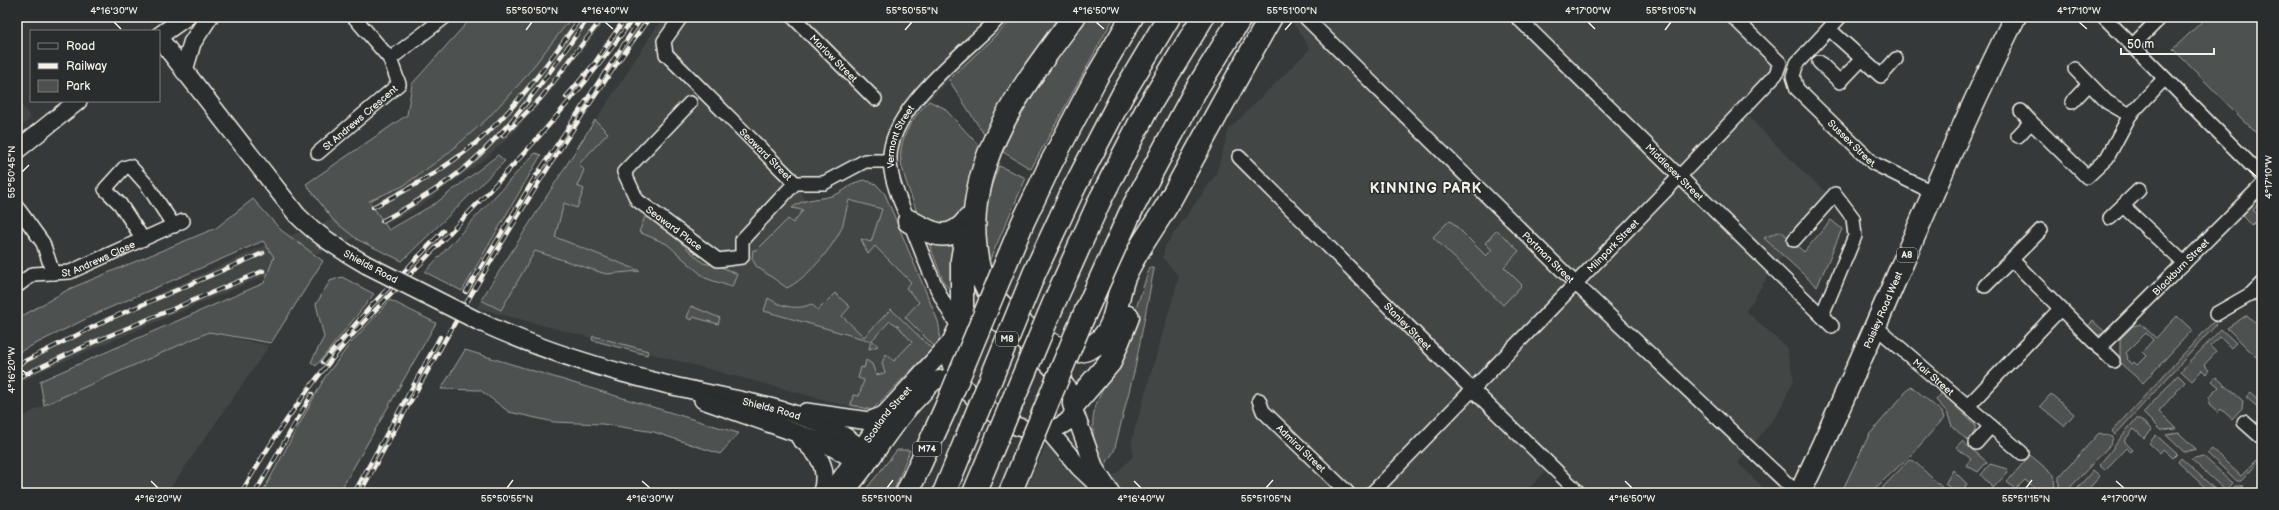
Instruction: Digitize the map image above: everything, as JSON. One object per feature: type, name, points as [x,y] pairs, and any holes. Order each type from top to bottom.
[{"type":"highway","points":[[960,323],[962,260],[968,220],[978,190],[1006,117],[1041,61],[1074,17]]},
{"type":"highway","points":[[914,493],[947,405],[1023,222],[1050,165],[1096,78],[1132,17]]},
{"type":"highway","name":"M8","points":[[944,493],[1034,274],[1074,188],[1126,88],[1169,17]]},
{"type":"highway","points":[[974,493],[1053,304],[1100,200],[1146,110],[1203,17]]},
{"type":"highway","points":[[1010,493],[1081,322],[1132,209],[1194,93],[1242,17]]},
{"type":"highway","points":[[978,190],[974,216],[975,245],[977,260],[986,288],[998,302],[1030,331],[1059,350],[1078,352],[1092,347],[1104,337],[1114,318],[1126,273],[1168,203],[1272,17]]},
{"type":"highway","points":[[1074,406],[1110,362],[1126,321],[1147,254],[1168,203]]},
{"type":"highway","points":[[909,221],[926,231],[946,235],[956,233],[968,220]]},
{"type":"highway","name":"M74","points":[[908,493],[947,405]]},
{"type":"main road","name":"Paisley Road West","points":[[1800,493],[1876,327],[1964,122],[2015,17]]},
{"type":"street","points":[[160,36],[186,17]]},
{"type":"street","points":[[184,71],[192,43],[209,17]]},
{"type":"street","name":"St Andrews Crescent","points":[[318,152],[399,84],[390,59],[354,17]]},
{"type":"street","points":[[390,59],[445,17]]},
{"type":"street","name":"Seaward Street","points":[[681,17],[664,41],[666,54],[795,183],[824,183],[865,161],[890,161]]},
{"type":"street","name":"Marlow Street","points":[[792,17],[875,99]]},
{"type":"street","name":"Vermont Street","points":[[960,323],[946,309],[894,183],[890,161],[897,129],[905,113],[918,97],[1000,17]]},
{"type":"street","name":"Portman Street","points":[[1305,17],[1576,284],[1796,493]]},
{"type":"street","name":"Middlesex Street","points":[[1517,17],[1832,326]]},
{"type":"street","name":"Milnpark Street","points":[[1372,493],[1471,389],[1576,284],[1776,74],[1780,63],[1733,17]]},
{"type":"street","points":[[1840,17],[1829,29],[1880,76],[1896,59]]},
{"type":"street","points":[[2104,17],[2262,176]]},
{"type":"street","points":[[2132,46],[2161,17]]},
{"type":"street","name":"Sussex Street","points":[[1829,29],[1794,70],[1794,82],[1801,94],[1872,163],[1934,193]]},
{"type":"street","name":"Shields Road","points":[[160,38],[297,215],[316,234],[335,247],[367,265],[518,340],[552,352],[662,384],[739,414],[791,430],[863,457]]},
{"type":"street","points":[[1819,62],[1840,82],[1862,59]]},
{"type":"street","points":[[2075,69],[2107,102],[2130,115]]},
{"type":"street","points":[[2020,111],[2087,177],[2107,158],[2130,115],[2164,79]]},
{"type":"street","points":[[2072,102],[2090,84]]},
{"type":"street","points":[[17,150],[77,102]]},
{"type":"street","name":"Seaward Place","points":[[690,103],[624,172],[637,200],[718,260],[742,257],[742,240],[795,183]]},
{"type":"street","points":[[2018,136],[2031,122]]},
{"type":"street","name":"Stanley Street","points":[[1239,157],[1471,389],[1579,493]]},
{"type":"street","name":"St Andrews Close","points":[[17,286],[33,274],[70,272],[179,223],[130,166],[124,168],[105,189],[120,204],[143,239]]},
{"type":"street","name":"Blackburn Street","points":[[2098,348],[2262,185]]},
{"type":"street","points":[[2110,218],[2139,190]]},
{"type":"street","points":[[1794,240],[1835,194],[1853,218],[1855,236],[1822,315]]},
{"type":"street","points":[[2123,206],[2184,263]]},
{"type":"street","name":"St Andrews Close","points":[[17,207],[43,243],[53,273]]},
{"type":"street","points":[[1984,286],[2041,230]]},
{"type":"street","points":[[2012,260],[2098,348],[2113,361]]},
{"type":"street","points":[[2216,314],[2251,294],[2262,283]]},
{"type":"street","points":[[1968,406],[2060,309]]},
{"type":"street","points":[[1074,406],[1063,425],[1048,430],[1030,430],[1017,427],[995,414],[956,378],[950,360],[951,342],[960,323],[972,316],[983,316],[1000,322],[1046,362],[1064,384],[1074,406],[1094,469],[1111,493]]},
{"type":"street","name":"Mair Street","points":[[1876,327],[2022,453]]},
{"type":"street","name":"Scotland Street","points":[[844,493],[884,415],[951,342]]},
{"type":"street","name":"Scotland Street","points":[[831,493],[934,382],[942,378],[956,378]]},
{"type":"street","name":"Shields Road","points":[[662,384],[744,400],[782,410],[828,426],[863,457]]},
{"type":"street","name":"Admiral Street","points":[[1259,400],[1262,411],[1348,493]]},
{"type":"street","points":[[782,410],[826,413],[869,421],[884,415]]},
{"type":"street","points":[[2244,422],[2262,438]]},
{"type":"street","points":[[1976,443],[1991,426]]},
{"type":"street","points":[[791,430],[816,451],[821,459],[825,480],[822,493]]},
{"type":"street","points":[[1048,430],[1079,467],[1107,493]]},
{"type":"shaded area","points":[[572,17],[608,17],[547,96],[515,131],[486,158],[420,206],[385,225],[48,368],[17,384],[17,362],[157,294],[266,245],[371,204],[403,186],[446,155],[487,119],[522,81]]},
{"type":"shaded area","points":[[663,17],[1014,17],[918,111],[907,131],[901,161],[801,192],[810,207],[833,205],[849,185],[855,181],[870,180],[876,184],[885,194],[938,321],[940,335],[939,342],[871,412],[477,308],[512,250]]},
{"type":"shaded area","points":[[1289,17],[1733,17],[1783,68],[1740,108],[1803,172],[1832,197],[1777,262],[1746,311],[1786,347],[1794,380],[1777,415],[1738,463],[1769,493],[1587,493],[1554,462],[1525,493],[1024,493],[1047,443],[1081,469],[1109,477],[1116,474],[1133,456],[1132,439],[1179,277],[1163,258],[1165,246],[1216,174],[1229,129],[1310,49]]},
{"type":"shaded area","points":[[17,99],[31,118],[17,130]]},
{"type":"shaded area","points":[[209,332],[269,346],[171,487],[174,493],[17,493],[17,420],[44,405]]},
{"type":"green space","points":[[472,17],[572,17],[522,81],[487,119],[446,155],[403,186],[369,201],[389,230],[436,203],[498,155],[505,161],[402,261],[358,240],[333,220],[306,184],[407,115],[412,84]]},
{"type":"green space","points":[[1015,17],[1066,17],[987,139],[949,80]]},
{"type":"green space","points":[[1088,17],[1114,17],[1031,169],[1003,152],[1030,98],[1052,65]]},
{"type":"green space","points":[[2207,17],[2262,17],[2262,139],[2173,49]]},
{"type":"green space","points":[[929,101],[944,108],[983,150],[965,217],[951,230],[920,221],[902,169],[902,144],[908,128],[918,113]]},
{"type":"green space","points":[[595,120],[608,133],[579,164],[584,170],[577,186],[584,189],[577,208],[564,203],[555,237],[640,271],[606,274],[535,251],[501,310],[481,300]]},
{"type":"green space","points":[[535,153],[541,155],[462,291],[425,272]]},
{"type":"green space","points":[[999,166],[1026,178],[988,264],[983,218],[987,197]]},
{"type":"green space","points":[[864,180],[876,184],[885,194],[938,321],[940,338],[935,347],[905,317],[919,302],[906,288],[911,282],[875,246],[868,254],[861,239],[871,242],[882,209],[849,200],[842,227],[826,253],[811,270],[787,288],[756,266],[752,258],[753,250],[757,250],[788,219],[793,223],[803,210],[792,208],[797,204],[808,200],[837,194],[856,182]]},
{"type":"green space","points":[[2262,196],[2262,202],[2253,210],[2261,217],[2252,226],[2242,214]]},
{"type":"green space","points":[[253,199],[281,230],[323,261],[271,343],[209,332],[44,405],[40,381],[264,283],[274,257],[263,241],[100,312],[17,353],[17,319],[69,289],[216,228]]},
{"type":"green space","points":[[647,212],[703,263],[719,266],[737,274],[732,287],[705,278],[667,244],[639,232]]},
{"type":"green space","points":[[1450,220],[1486,256],[1492,250],[1485,243],[1497,230],[1519,251],[1504,267],[1522,285],[1503,305],[1433,237]]},
{"type":"green space","points":[[1831,220],[1842,229],[1817,287],[1764,238],[1781,231],[1804,252]]},
{"type":"green space","points":[[962,240],[957,298],[944,283],[928,241]]},
{"type":"green space","points":[[1150,267],[1154,269],[1135,368],[1114,451],[1107,462],[1104,474],[1095,446],[1093,433],[1095,410],[1105,386],[1114,373]]},
{"type":"green space","points":[[342,277],[374,294],[316,366],[311,362],[324,337],[316,304],[330,281]]},
{"type":"green space","points":[[835,293],[850,307],[842,316],[864,337],[891,309],[932,349],[872,410],[851,405],[853,395],[859,396],[864,380],[858,378],[861,367],[864,368],[866,360],[872,364],[876,375],[885,373],[882,363],[886,354],[894,361],[912,342],[898,326],[890,321],[872,340],[878,346],[869,349],[871,341],[764,311],[768,298],[789,307],[800,307],[811,304],[818,310]]},
{"type":"green space","points":[[390,300],[436,323],[339,493],[262,493],[325,377],[350,344]]},
{"type":"green space","points":[[691,306],[720,318],[718,324],[693,317],[692,320],[687,318]]},
{"type":"green space","points":[[2247,315],[2262,329],[2262,363],[2227,328]]},
{"type":"green space","points":[[2177,316],[2192,330],[2143,383],[2120,363],[2120,339],[2133,326],[2141,324],[2156,338]],"holes":[[[2146,333],[2153,340],[2142,352],[2146,356],[2137,365],[2134,362],[2132,364],[2127,359],[2128,357],[2126,353]]]},
{"type":"green space","points":[[2093,321],[2106,333],[2095,336],[2086,328]]},
{"type":"green space","points":[[2214,321],[2217,324],[2115,435],[2112,431]]},
{"type":"green space","points":[[2221,329],[2236,343],[2231,348],[2220,337],[2210,346],[2216,352],[2204,365],[2209,370],[2206,374],[2202,370],[2192,381],[2181,371]]},
{"type":"green space","points":[[593,336],[648,351],[647,355],[592,340]]},
{"type":"green space","points":[[465,350],[739,433],[720,454],[654,432],[602,424],[554,422],[509,412],[480,390],[441,389]]},
{"type":"green space","points":[[2178,375],[2185,382],[2159,411],[2177,429],[2160,430],[2143,413]]},
{"type":"green space","points":[[2216,377],[2243,401],[2242,408],[2232,419],[2221,409],[2218,413],[2209,405],[2209,397],[2219,387],[2212,381]]},
{"type":"green space","points":[[1911,386],[1942,412],[1944,418],[1912,454],[1870,493],[1841,493],[1869,435]]},
{"type":"green space","points":[[1942,393],[1975,425],[1975,431],[1968,441],[1952,426],[1947,412],[1936,400]]},
{"type":"green space","points":[[2250,393],[2262,404],[2262,411],[2246,397]]},
{"type":"green space","points":[[2051,394],[2074,414],[2064,426],[2040,406]]},
{"type":"green space","points":[[2136,419],[2140,419],[2152,430],[2144,438],[2134,429],[2124,441],[2133,450],[2131,452],[2126,448],[2105,470],[2099,465]]},
{"type":"green space","points":[[2099,433],[2113,437],[2111,444],[2065,493],[2059,493],[2059,477]]},
{"type":"green space","points":[[2179,433],[2196,449],[2184,452],[2166,435]]},
{"type":"green space","points":[[2156,435],[2177,454],[2173,458],[2163,449],[2160,453],[2149,443]]},
{"type":"green space","points":[[1962,441],[1987,462],[1978,472],[1966,465],[1971,459],[1956,447]]},
{"type":"green space","points":[[2212,449],[2241,476],[2257,460],[2259,462],[2241,481],[2237,481],[2207,453]]},
{"type":"green space","points":[[897,450],[910,450],[893,493],[863,493]]},
{"type":"green space","points":[[2030,455],[2054,475],[2055,493],[2033,493],[2036,489],[2025,480],[2015,489],[2007,482]]},
{"type":"green space","points":[[2203,456],[2233,483],[2226,491],[2191,459]]},
{"type":"green space","points":[[2181,458],[2219,493],[2211,493],[2178,462]]},
{"type":"green space","points":[[1909,460],[1914,461],[1948,493],[1887,493],[1883,490],[1883,487]]},
{"type":"green space","points":[[1990,464],[2007,469],[2008,472],[1993,488],[1981,475]]},
{"type":"green space","points":[[1953,470],[1967,484],[1965,487],[1966,493],[1957,493],[1945,484]]},
{"type":"green space","points":[[2093,470],[2100,476],[2085,493],[2074,493]]},
{"type":"green space","points":[[2235,486],[2244,486],[2242,487],[2248,493],[2229,493]]},
{"type":"railway","points":[[373,207],[447,165],[487,133],[525,92],[581,17]]},
{"type":"railway","points":[[382,221],[437,188],[467,166],[485,149],[502,132],[532,95],[589,17]]},
{"type":"railway","points":[[503,136],[541,98],[603,17]]},
{"type":"railway","points":[[566,97],[594,64],[626,17]]},
{"type":"railway","points":[[241,493],[265,453],[318,376],[366,320],[423,261],[560,113],[634,17]]},
{"type":"railway","points":[[466,292],[534,179],[642,17]]},
{"type":"railway","points":[[360,493],[462,310],[498,250],[571,132],[650,17]]},
{"type":"railway","points":[[323,362],[371,306],[443,231]]},
{"type":"railway","points":[[17,365],[109,319],[263,253]]},
{"type":"railway","points":[[17,378],[94,342],[263,271]]},
{"type":"railway","points":[[354,493],[440,337]]},
{"type":"railway","points":[[255,493],[312,394]]},
{"type":"district","name":"KINNING PARK","points":[[1426,188]]}]
